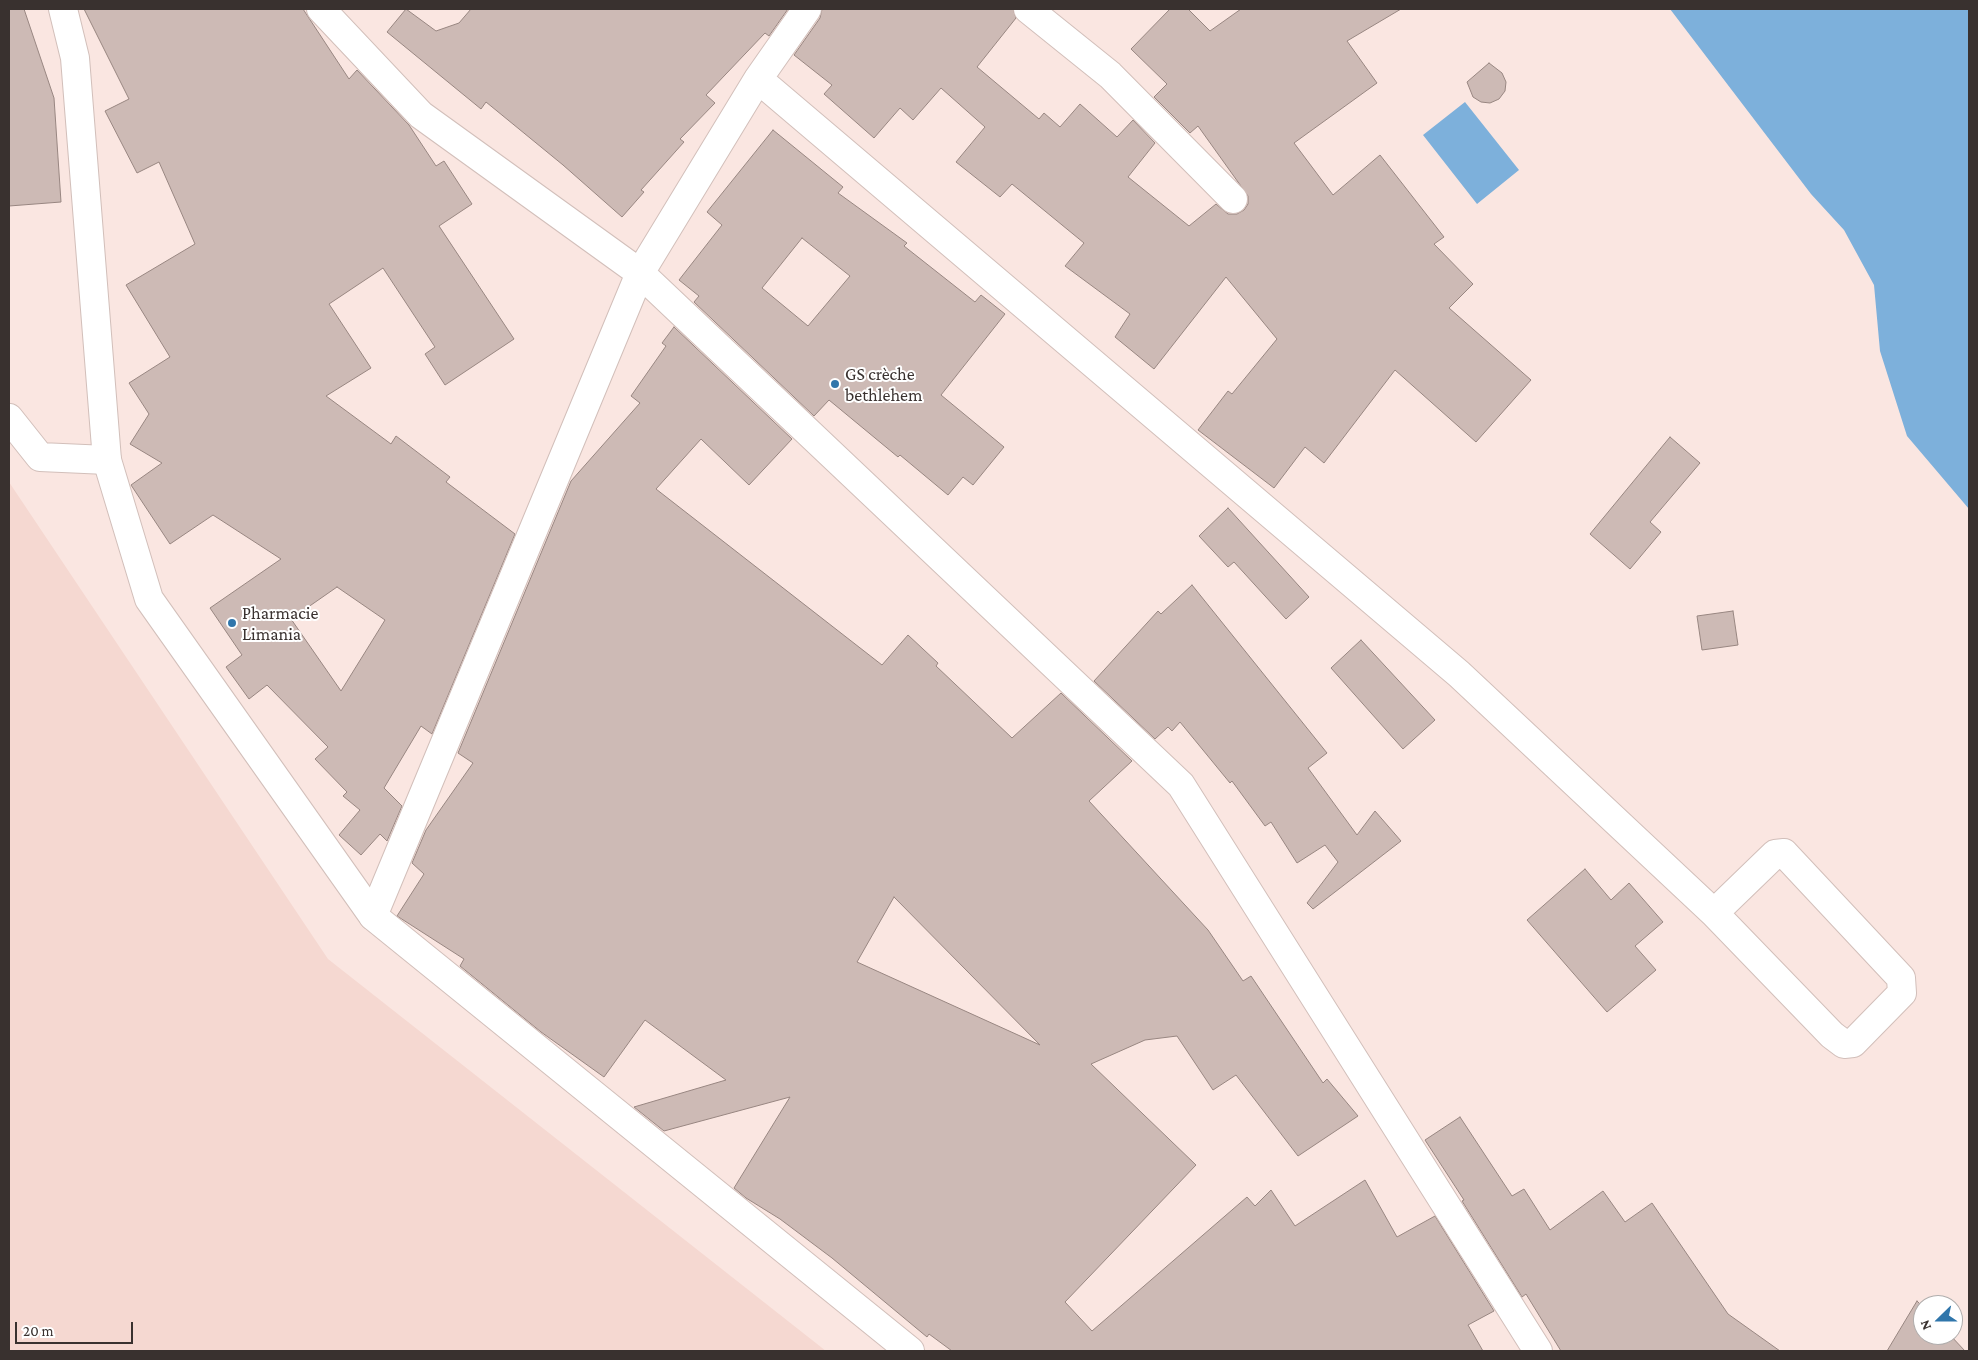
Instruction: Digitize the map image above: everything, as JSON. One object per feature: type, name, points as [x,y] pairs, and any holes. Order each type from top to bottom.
[{"type":"street","points":[[63,9],[75,58],[107,460],[149,598],[373,916],[910,1351]]},
{"type":"street","points":[[321,9],[421,115],[640,273],[1180,785],[1538,1351]]},
{"type":"street","points":[[373,916],[640,273],[758,79],[807,9]]},
{"type":"street","points":[[1028,9],[1110,75],[1233,199]]},
{"type":"street","points":[[758,79],[1459,674],[1714,913],[1832,1035],[1844,1044],[1853,1043],[1902,993],[1901,978],[1784,853],[1775,854],[1714,913]]},
{"type":"street","points":[[9,418],[40,457],[107,460]]},
{"type":"shaded area","points":[[9,482],[328,959],[826,1351],[9,1351]]},
{"type":"water","points":[[1670,9],[1969,9],[1969,509],[1907,436],[1880,351],[1874,285],[1844,230],[1811,194]]},
{"type":"water","points":[[1465,102],[1519,170],[1477,204],[1423,135]]},
{"type":"building","points":[[9,9],[24,9],[54,98],[61,202],[9,206]]},
{"type":"building","points":[[84,9],[303,9],[349,79],[357,70],[409,125],[436,166],[444,161],[472,204],[439,226],[514,339],[445,385],[425,354],[435,347],[383,268],[329,304],[371,368],[326,396],[391,444],[396,436],[450,477],[446,482],[515,534],[432,734],[421,726],[384,788],[402,806],[387,841],[380,834],[361,855],[339,835],[360,810],[343,796],[347,792],[315,759],[328,747],[267,685],[249,699],[226,667],[242,655],[210,608],[281,559],[213,515],[170,544],[131,485],[162,463],[130,444],[149,414],[129,383],[170,357],[126,285],[195,244],[159,162],[137,173],[105,111],[129,99]],"holes":[[[337,587],[385,620],[341,691],[291,619]]]},
{"type":"building","points":[[406,9],[436,31],[459,23],[471,9],[788,9],[769,36],[765,33],[706,95],[715,103],[680,139],[684,142],[641,190],[644,192],[622,217],[563,165],[486,102],[481,109],[387,32]]},
{"type":"building","points":[[822,9],[1013,9],[1016,18],[977,67],[1039,119],[1044,113],[1060,127],[1080,104],[1117,137],[1133,120],[1155,143],[1128,177],[1189,226],[1216,204],[1228,214],[1237,214],[1244,210],[1248,204],[1248,196],[1198,126],[1190,133],[1154,97],[1167,84],[1131,49],[1170,9],[1188,9],[1210,31],[1241,9],[1401,9],[1347,41],[1377,83],[1294,143],[1333,195],[1380,155],[1444,237],[1434,244],[1473,284],[1449,308],[1531,380],[1476,442],[1395,370],[1324,463],[1305,447],[1274,488],[1198,430],[1228,391],[1232,394],[1277,339],[1226,277],[1154,369],[1115,337],[1130,314],[1065,266],[1084,243],[1012,184],[1000,197],[956,162],[985,127],[941,88],[913,120],[900,108],[874,138],[824,94],[832,85],[794,55],[820,18]]},
{"type":"building","points":[[1489,63],[1502,73],[1506,82],[1505,91],[1499,99],[1490,103],[1481,102],[1473,97],[1467,82]]},
{"type":"building","points":[[773,130],[843,187],[838,193],[907,243],[904,246],[975,302],[981,295],[1005,314],[941,395],[1004,447],[973,485],[963,477],[948,495],[829,400],[814,416],[694,302],[699,296],[679,280],[722,225],[707,212]],"holes":[[[802,238],[850,276],[808,326],[762,288]]]},
{"type":"building","points":[[674,327],[792,439],[749,485],[701,439],[656,489],[882,665],[908,635],[938,663],[936,666],[1012,738],[1061,693],[1132,761],[1089,801],[1208,930],[1243,981],[1251,976],[1323,1083],[1327,1079],[1358,1116],[1298,1156],[1236,1075],[1213,1090],[1177,1036],[1145,1040],[1091,1064],[1196,1165],[1065,1302],[1092,1331],[1247,1197],[1255,1206],[1271,1190],[1295,1226],[1365,1180],[1397,1237],[1435,1216],[1494,1311],[1468,1325],[1483,1351],[952,1351],[929,1334],[927,1337],[832,1258],[780,1219],[746,1198],[734,1188],[790,1097],[664,1131],[634,1107],[726,1080],[645,1020],[604,1077],[541,1032],[460,966],[464,959],[397,916],[424,874],[412,863],[426,830],[473,763],[458,753],[571,481],[640,403],[631,396],[666,346],[662,343]],"holes":[[[894,897],[1040,1045],[857,962]]]},
{"type":"building","points":[[1670,437],[1700,463],[1650,522],[1661,532],[1630,569],[1590,534]]},
{"type":"building","points":[[1228,508],[1309,597],[1286,619],[1234,562],[1228,567],[1199,536]]},
{"type":"building","points":[[1192,585],[1327,753],[1308,768],[1357,835],[1375,811],[1401,841],[1313,909],[1307,903],[1338,862],[1325,845],[1297,863],[1271,822],[1265,826],[1232,781],[1230,783],[1180,722],[1172,731],[1168,727],[1155,739],[1094,681],[1158,611],[1161,614]]},
{"type":"building","points":[[1733,611],[1738,645],[1702,650],[1697,616]]},
{"type":"building","points":[[1361,640],[1435,720],[1403,749],[1331,668]]},
{"type":"building","points":[[1585,869],[1611,900],[1629,883],[1663,922],[1635,946],[1656,970],[1607,1012],[1527,920]]},
{"type":"building","points":[[1460,1117],[1512,1196],[1524,1189],[1550,1230],[1603,1191],[1625,1222],[1652,1203],[1728,1314],[1780,1351],[1561,1351],[1526,1294],[1522,1297],[1462,1201],[1464,1200],[1425,1140]]},
{"type":"building","points":[[1913,1308],[1913,1345],[1959,1345],[1965,1351],[1887,1351]]},
{"type":"place","name":"GS crèche bethlehem","points":[[835,384]]},
{"type":"place","name":"Pharmacie Limania","points":[[232,623]]}]
